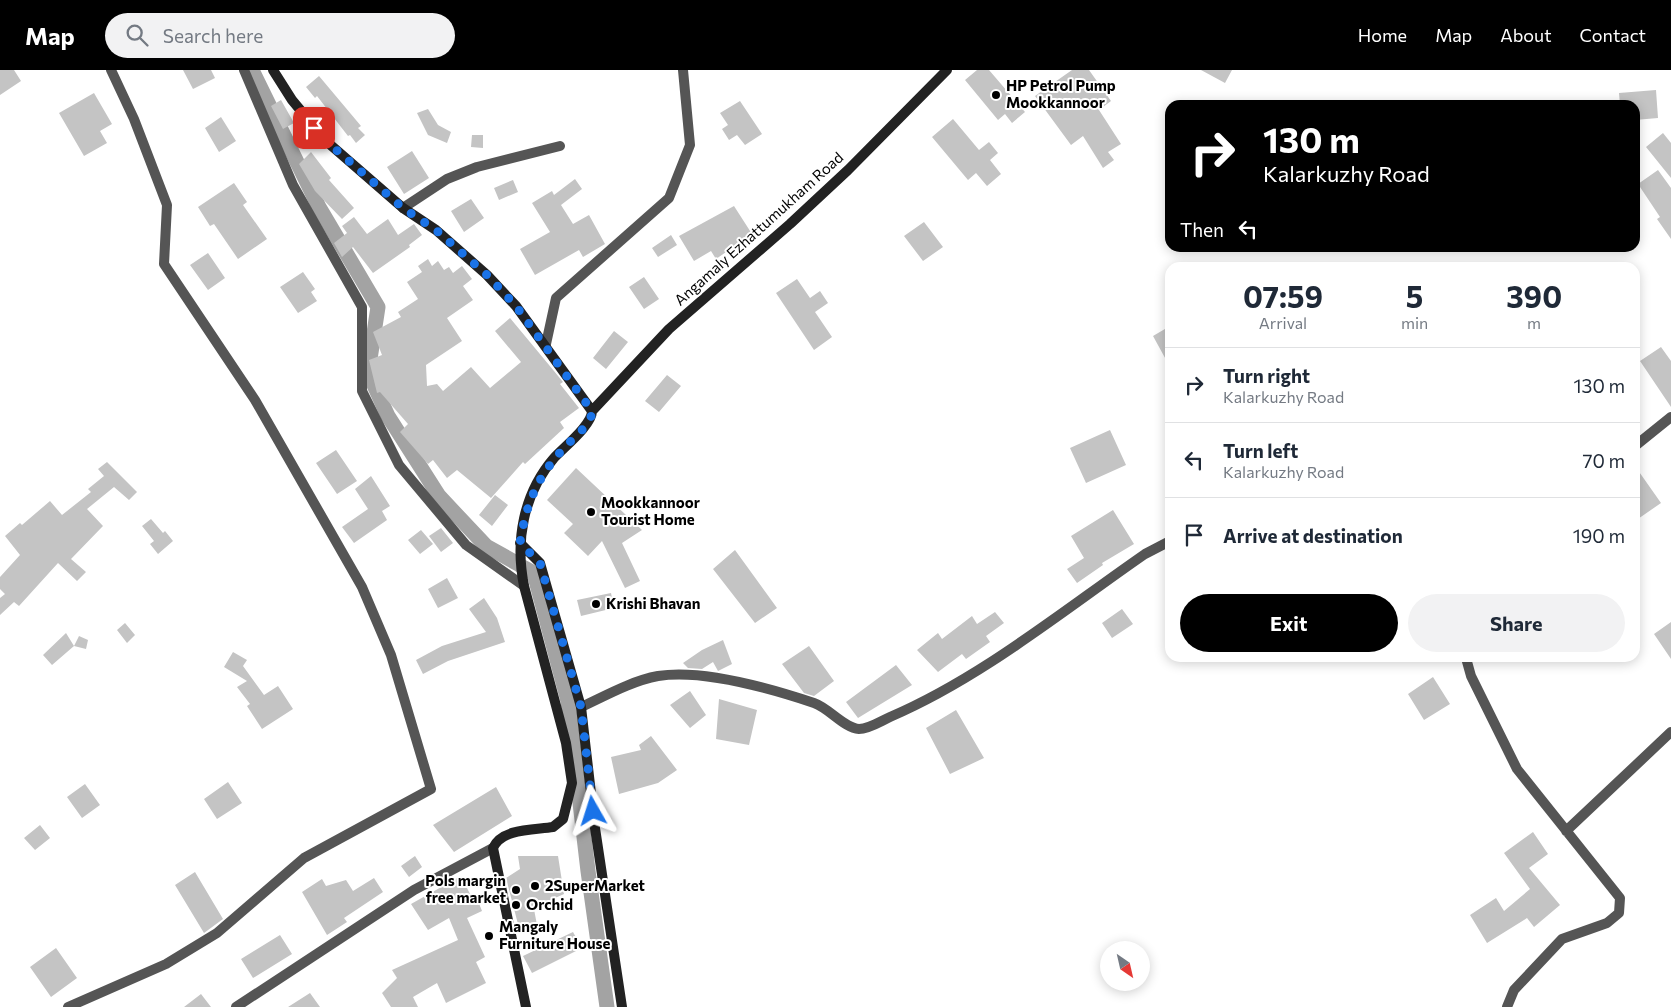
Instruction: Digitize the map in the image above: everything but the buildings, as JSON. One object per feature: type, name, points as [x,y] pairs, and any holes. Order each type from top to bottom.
[{"type":"main road","points":[[273,70],[292,100],[326,141],[403,208],[436,230],[487,275],[516,306],[546,344],[592,411]]},
{"type":"main road","name":"Angamaly Ezhattumukham Road","points":[[493,848],[497,840],[506,835],[553,827],[559,824],[563,819],[572,783],[566,743],[520,565],[520,543],[524,513],[534,492],[553,460],[590,420],[592,411],[670,329],[790,224],[848,170],[947,70]]},
{"type":"main road","points":[[520,543],[540,563],[581,707],[594,828],[622,1007]]},
{"type":"main road","points":[[493,848],[526,1007]]},
{"type":"street","points":[[68,1007],[166,964],[217,933],[304,858],[431,789],[391,654],[362,587],[256,400],[164,264],[166,205],[134,119],[111,70]]},
{"type":"street","points":[[244,70],[293,185],[362,306],[362,391],[399,465],[466,545],[524,586]]},
{"type":"street","points":[[546,344],[556,298],[669,198],[690,145],[683,70]]},
{"type":"street","points":[[403,208],[447,179],[477,167],[560,146]]},
{"type":"street","points":[[1640,442],[1671,417]]},
{"type":"street","points":[[581,707],[649,678],[678,676],[732,680],[811,702],[829,709],[850,726],[864,728],[923,702],[1005,651],[1145,554],[1165,544]]},
{"type":"street","points":[[1467,662],[1471,676],[1517,769],[1620,898],[1619,913],[1607,923],[1562,939],[1514,990],[1506,1007]]},
{"type":"street","points":[[1566,830],[1671,732]]},
{"type":"street","points":[[236,1007],[414,890],[493,848]]},
{"type":"waterway","points":[[252,70],[319,207],[378,307],[368,372],[388,416],[439,496],[486,546],[520,565]]},
{"type":"waterway","points":[[521,566],[534,573],[568,701],[588,871],[607,1007]]},
{"type":"place","name":"HP Petrol Pump Mookkannoor","points":[[996,95]]},
{"type":"place","name":"Mookkannoor Tourist Home","points":[[591,512]]},
{"type":"place","name":"Krishi Bhavan","points":[[596,604]]},
{"type":"place","name":"2SuperMarket","points":[[535,886]]},
{"type":"place","name":"Pols margin free market","points":[[516,890]]},
{"type":"place","name":"Orchid","points":[[516,905]]},
{"type":"place","name":"Mangaly Furniture House","points":[[489,936]]},
{"type":"route","points":[[314,128],[326,141],[403,208],[436,230],[487,275],[516,306],[546,344],[592,411],[590,420],[553,460],[534,492],[524,513],[520,543],[540,563],[581,707],[593,811]]}]
